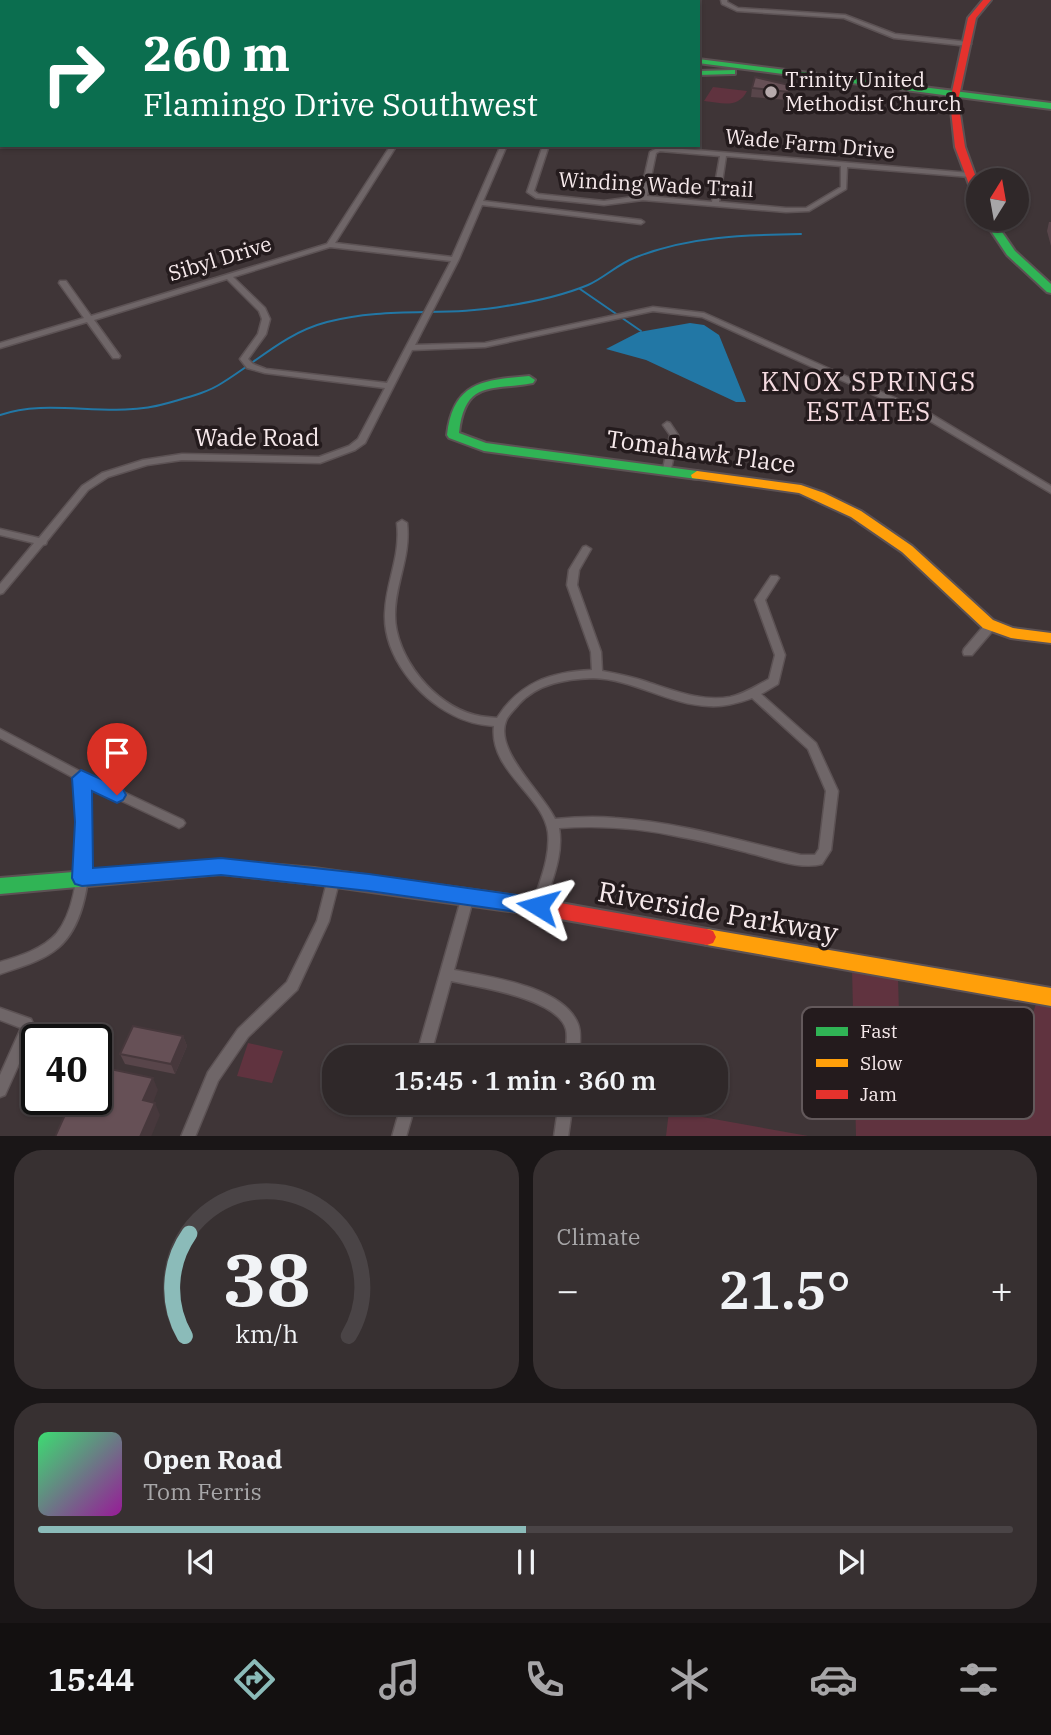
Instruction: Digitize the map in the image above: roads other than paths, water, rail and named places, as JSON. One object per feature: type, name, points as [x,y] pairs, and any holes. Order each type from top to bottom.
[{"type":"street","points":[[724,0],[724,3],[737,9],[845,17],[894,36],[968,44]]},
{"type":"street","points":[[968,168],[955,127],[954,96],[972,18],[987,0]]},
{"type":"street","points":[[702,65],[722,73],[804,74]]},
{"type":"street","points":[[702,65],[740,66],[954,96],[1051,106]]},
{"type":"street","points":[[722,73],[733,72],[740,66]]},
{"type":"street","points":[[330,245],[393,147]]},
{"type":"street","name":"Wade Road","points":[[0,591],[85,488],[123,469],[146,462],[205,456],[311,461],[352,448],[369,432],[455,259],[503,147]]},
{"type":"street","name":"Winding Wade Trail","points":[[545,147],[530,192],[536,196],[604,203],[642,198],[807,209],[844,188],[844,166]]},
{"type":"street","name":"Wade Farm Drive","points":[[642,198],[653,152],[659,149],[966,175]]},
{"type":"street","points":[[715,204],[723,154]]},
{"type":"street","points":[[481,203],[641,222]]},
{"type":"street","points":[[996,231],[1011,253],[1051,290]]},
{"type":"street","name":"Sibyl Drive","points":[[0,346],[330,245],[455,259]]},
{"type":"street","points":[[228,276],[266,319],[262,334],[244,359],[250,366],[265,371],[391,386]]},
{"type":"street","points":[[63,283],[116,356]]},
{"type":"street","points":[[410,348],[485,345],[653,309],[696,313],[928,416],[1051,490]]},
{"type":"street","name":"Tomahawk Place","points":[[529,380],[484,385],[469,391],[453,413],[453,435],[484,447],[781,484],[826,498],[930,568],[991,625],[1030,637],[1051,638]]},
{"type":"street","points":[[667,425],[674,435],[667,469]]},
{"type":"street","points":[[402,523],[403,556],[390,613],[391,632],[402,658],[435,699],[473,719],[500,722]]},
{"type":"street","points":[[0,532],[43,542]]},
{"type":"street","points":[[586,549],[574,570],[572,586],[596,652],[597,674]]},
{"type":"street","points":[[538,906],[553,848],[553,824],[510,763],[500,740],[500,722],[516,700],[539,683],[597,674],[637,682],[698,703],[722,704],[755,695],[775,681],[780,655],[760,600],[774,578]]},
{"type":"street","points":[[968,652],[991,625]]},
{"type":"street","points":[[553,824],[583,820],[633,822],[801,860],[818,860],[825,849],[832,791],[812,746],[755,695]]},
{"type":"street","points":[[0,733],[81,778],[179,823]]},
{"type":"street","points":[[0,968],[35,955],[57,941],[70,922],[82,878],[85,822],[81,778]]},
{"type":"street","name":"Riverside Parkway","points":[[0,886],[221,867],[334,878],[538,906],[1051,997]]},
{"type":"street","points":[[188,1136],[213,1077],[243,1033],[292,986],[323,920],[334,878]]},
{"type":"street","points":[[426,1045],[468,896]]},
{"type":"street","points":[[447,974],[530,995],[557,1007],[572,1025],[572,1045]]},
{"type":"street","points":[[0,1014],[26,1023],[28,1028],[0,1090]]},
{"type":"street","points":[[399,1136],[405,1115]]},
{"type":"street","points":[[561,1136],[564,1115]]},
{"type":"water","points":[[690,323],[704,325],[719,335],[746,402],[736,402],[646,360],[606,349],[639,332]]},
{"type":"waterway","points":[[0,415],[40,408],[147,408],[216,387],[285,340],[327,322],[372,314],[461,311],[526,302],[588,285],[628,261],[675,245],[738,236],[801,234]]},
{"type":"waterway","points":[[580,289],[641,331]]},
{"type":"place","name":"Trinity United Methodist Church","points":[[771,92]]},
{"type":"district","name":"KNOX SPRINGS ESTATES","points":[[869,397]]}]
